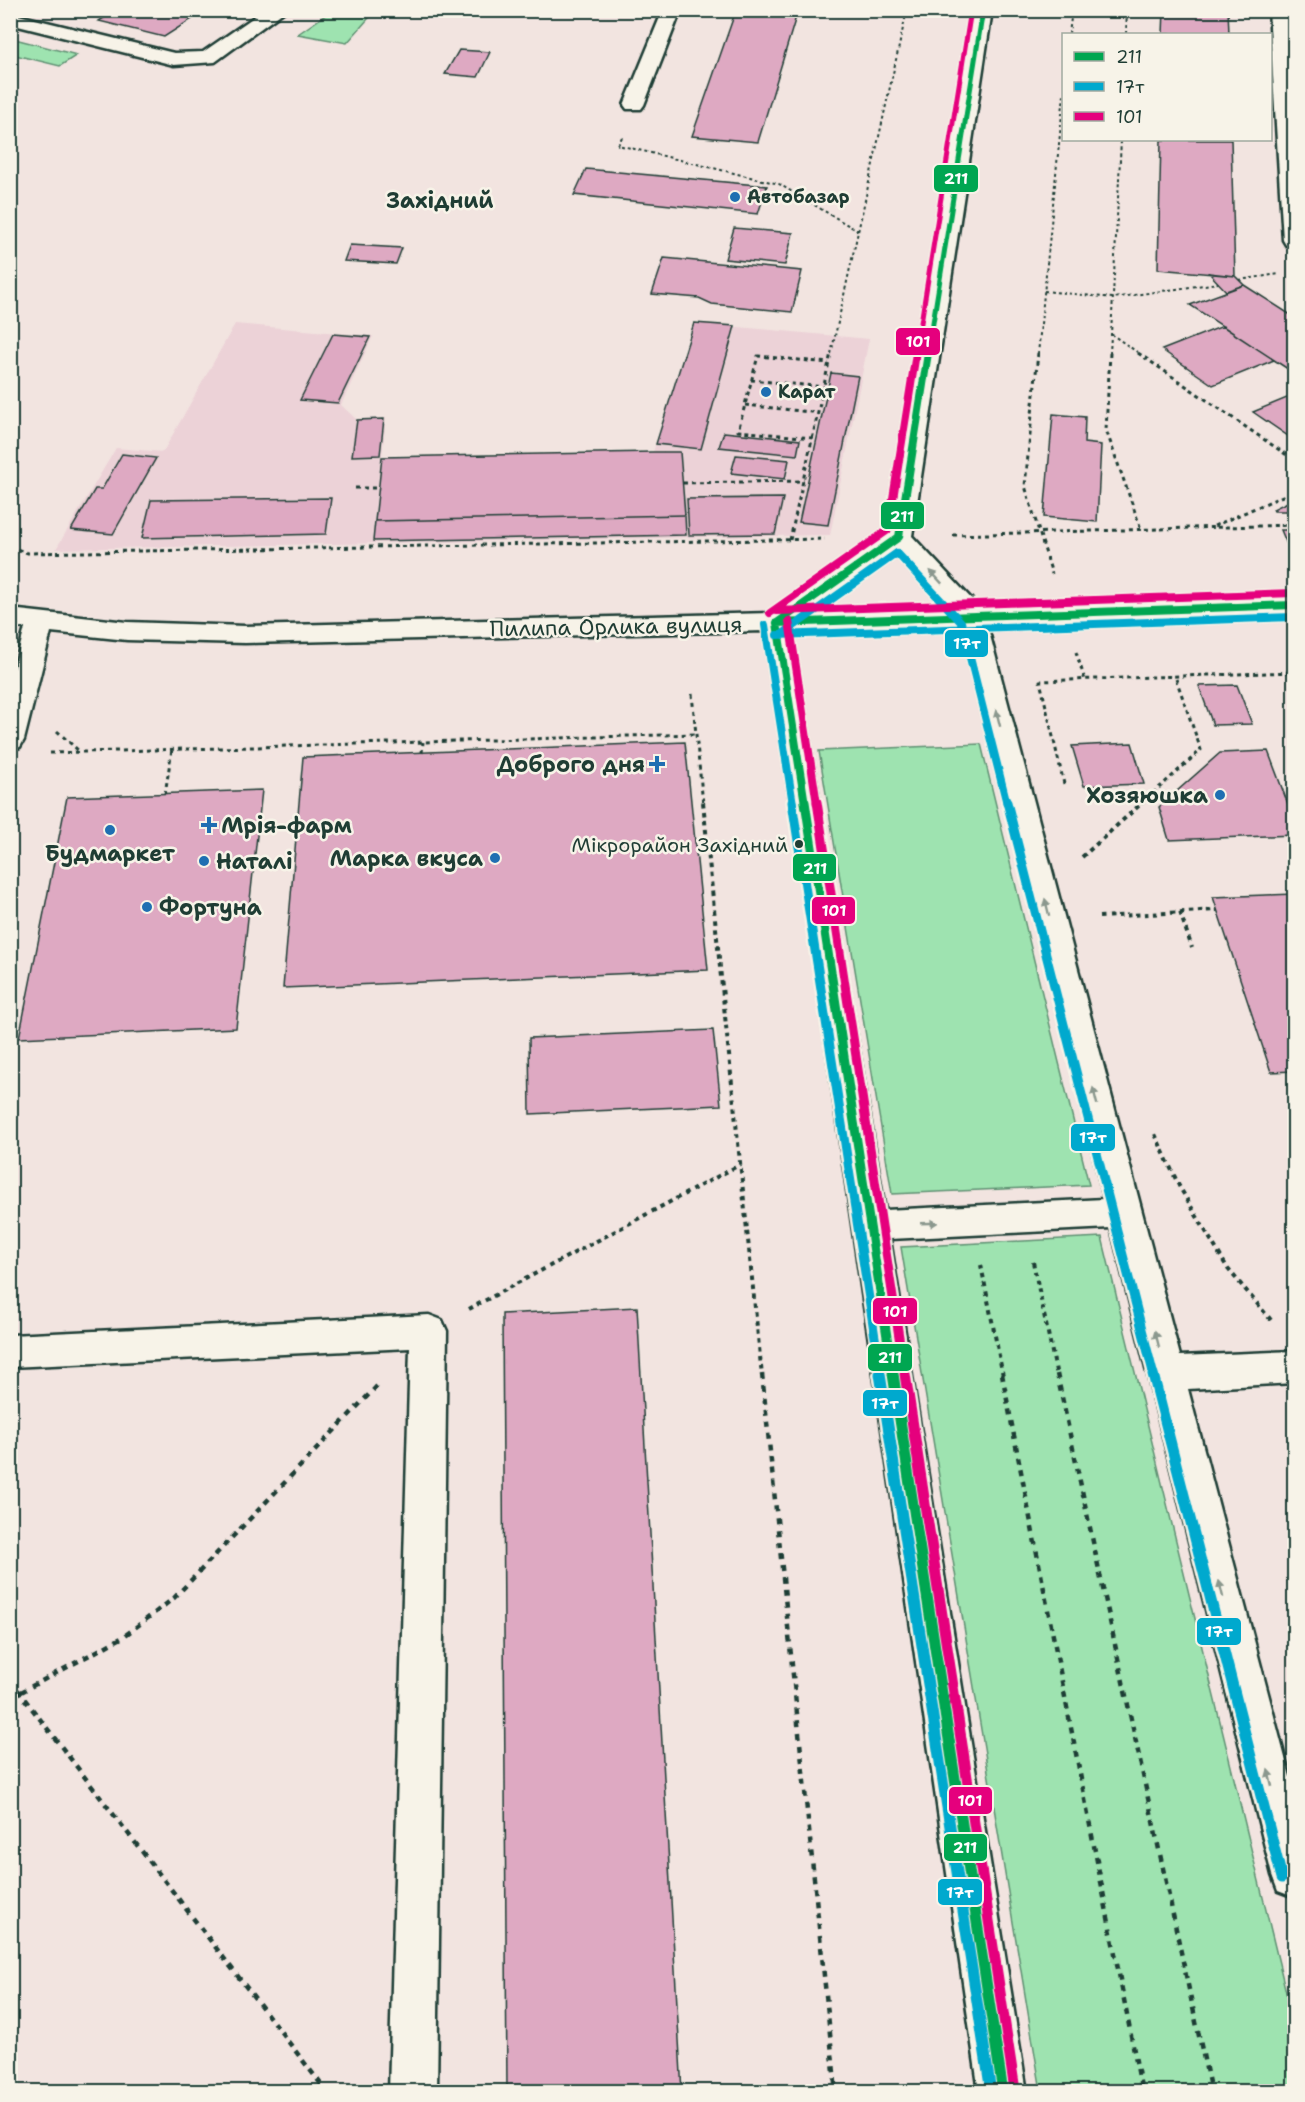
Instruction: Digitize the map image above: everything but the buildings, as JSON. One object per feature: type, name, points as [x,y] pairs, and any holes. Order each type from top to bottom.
[{"type":"street","points":[[10,18],[174,59],[208,58],[277,10]]},
{"type":"street","points":[[634,105],[672,10]]},
{"type":"street","points":[[983,10],[899,537],[777,623],[1003,2091]]},
{"type":"street","points":[[1278,10],[1294,240]]},
{"type":"street","points":[[48,27],[66,16]]},
{"type":"street","points":[[899,537],[972,616],[1294,1875]]},
{"type":"street","name":"Пилипа Орлика вулиця","points":[[10,617],[87,628],[189,634],[777,623],[1294,605]]},
{"type":"street","points":[[10,740],[40,623]]},
{"type":"street","points":[[870,1225],[1125,1213]]},
{"type":"street","points":[[10,1352],[429,1331],[412,2091]]},
{"type":"street","points":[[1166,1373],[1294,1367]]},
{"type":"path","points":[[10,547],[28,553],[790,540],[907,10]]},
{"type":"path","points":[[1069,33],[1072,10]]},
{"type":"path","points":[[1126,33],[1127,10]]},
{"type":"path","points":[[1052,575],[1025,486],[1062,114]]},
{"type":"path","points":[[1120,141],[1106,430],[1141,529]]},
{"type":"path","points":[[618,145],[779,184],[858,231]]},
{"type":"path","points":[[1239,280],[1283,274]]},
{"type":"path","points":[[1044,291],[1113,298],[1218,283]]},
{"type":"path","points":[[1111,334],[1294,460]]},
{"type":"path","points":[[813,438],[738,431],[758,356],[829,363]]},
{"type":"path","points":[[751,380],[824,387]]},
{"type":"path","points":[[745,405],[819,413]]},
{"type":"path","points":[[683,483],[804,481]]},
{"type":"path","points":[[355,488],[378,488]]},
{"type":"path","points":[[1210,527],[1294,491]]},
{"type":"path","points":[[945,536],[1294,525]]},
{"type":"path","points":[[1075,650],[1085,680]]},
{"type":"path","points":[[1065,788],[1040,681],[1294,672]]},
{"type":"path","points":[[1085,867],[1082,857],[1201,750],[1175,676]]},
{"type":"path","points":[[692,694],[836,2091]]},
{"type":"path","points":[[45,753],[655,737],[696,734]]},
{"type":"path","points":[[422,753],[423,742]]},
{"type":"path","points":[[165,794],[172,749]]},
{"type":"path","points":[[1096,907],[1102,928]]},
{"type":"path","points":[[1099,917],[1217,910]]},
{"type":"path","points":[[1180,912],[1192,948]]},
{"type":"path","points":[[1152,1127],[1179,1185],[1228,1269],[1283,1335],[1294,1367]]},
{"type":"path","points":[[10,1698],[123,1637],[174,1598],[429,1331],[741,1164]]},
{"type":"path","points":[[1023,1218],[1211,2091]]},
{"type":"path","points":[[973,1221],[1142,2091]]},
{"type":"path","points":[[10,1680],[327,2091]]},
{"type":"shaded area","points":[[694,323],[869,339],[830,535],[56,549],[116,448],[163,452],[235,324],[373,336],[341,405],[356,419],[386,418],[382,457],[653,452]]},
{"type":"green space","points":[[331,11],[375,11],[347,43],[298,34]]},
{"type":"green space","points":[[11,38],[77,55],[60,66],[11,54]]},
{"type":"green space","points":[[981,744],[1089,1185],[892,1194],[819,751]]},
{"type":"green space","points":[[1102,1237],[1294,2025],[1294,2091],[1041,2091],[901,1247]]},
{"type":"transit line","name":"101","points":[[770,613],[888,530],[971,10]]},
{"type":"transit line","name":"211","points":[[777,623],[899,537],[983,10]]},
{"type":"transit line","name":"17т","points":[[784,633],[897,553],[961,622],[1282,1878]]},
{"type":"transit line","name":"101","points":[[777,611],[1294,593]]},
{"type":"transit line","name":"211","points":[[777,623],[1294,605]]},
{"type":"transit line","name":"17т","points":[[777,635],[1294,617]]},
{"type":"transit line","name":"101","points":[[789,621],[1015,2090]]},
{"type":"transit line","name":"211","points":[[777,623],[1003,2092]]},
{"type":"transit line","name":"17т","points":[[765,625],[991,2092]]},
{"type":"place","name":"Автобазар","points":[[735,197]]},
{"type":"place","name":"Карат","points":[[766,392]]},
{"type":"place","name":"Доброго дня","points":[[657,764]]},
{"type":"place","name":"Хозяюшка","points":[[1220,795]]},
{"type":"place","name":"Мрія-фарм","points":[[209,825]]},
{"type":"place","name":"Будмаркет","points":[[110,830]]},
{"type":"place","name":"Мікрорайон Західний","points":[[799,844]]},
{"type":"place","name":"Марка вкуса","points":[[495,858]]},
{"type":"place","name":"Наталі","points":[[204,861]]},
{"type":"place","name":"Фортуна","points":[[147,907]]},
{"type":"district","name":"Західний","points":[[440,200]]}]
